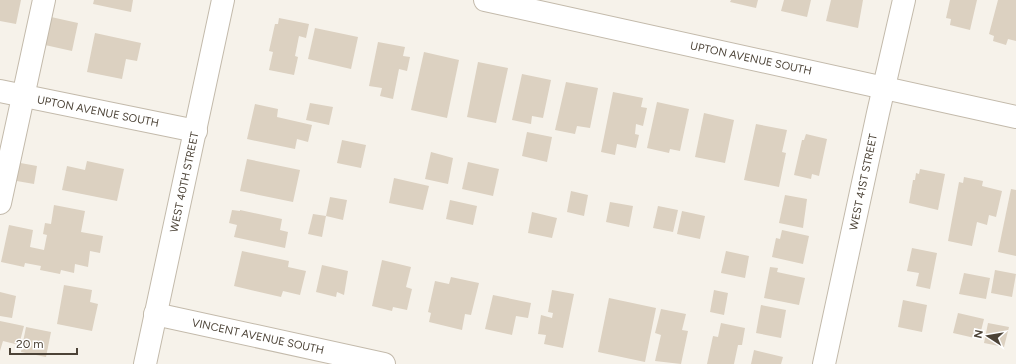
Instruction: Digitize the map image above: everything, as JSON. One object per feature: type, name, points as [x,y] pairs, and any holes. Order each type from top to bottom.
[{"type":"street","points":[[0,203],[44,0]]},
{"type":"street","name":"WEST 40TH STREET","points":[[145,364],[223,0]]},
{"type":"street","name":"UPTON AVENUE SOUTH","points":[[485,0],[1016,117]]},
{"type":"street","name":"WEST 41ST STREET","points":[[824,364],[904,0]]},
{"type":"street","name":"UPTON AVENUE SOUTH","points":[[0,91],[196,131]]},
{"type":"street","name":"VINCENT AVENUE SOUTH","points":[[155,314],[384,364]]},
{"type":"building","points":[[0,0],[21,0],[16,24],[0,21]]},
{"type":"building","points":[[94,0],[133,0],[131,12],[93,4]]},
{"type":"building","points":[[731,0],[758,0],[756,8],[730,2]]},
{"type":"building","points":[[784,0],[811,0],[807,17],[781,11]]},
{"type":"building","points":[[831,0],[863,0],[858,28],[826,21]]},
{"type":"building","points":[[950,0],[977,0],[970,30],[950,25],[951,19],[946,18]]},
{"type":"building","points":[[998,0],[1016,0],[1016,41],[1008,39],[1006,45],[993,41],[994,36],[989,34]]},
{"type":"building","points":[[51,17],[78,23],[72,51],[45,45]]},
{"type":"building","points":[[279,18],[309,24],[306,38],[299,36],[295,56],[298,57],[294,75],[269,70],[273,52],[269,51],[275,24],[278,24]]},
{"type":"building","points":[[315,28],[358,37],[351,69],[308,59]]},
{"type":"building","points":[[95,33],[141,43],[137,61],[126,59],[122,79],[87,72]]},
{"type":"building","points":[[378,42],[405,47],[403,56],[410,57],[407,71],[399,69],[393,99],[380,96],[382,88],[369,86]]},
{"type":"building","points":[[424,52],[459,60],[447,118],[411,110]]},
{"type":"building","points":[[478,62],[508,68],[496,123],[467,117]]},
{"type":"building","points":[[522,74],[551,80],[543,118],[532,116],[531,124],[512,120]]},
{"type":"building","points":[[566,82],[598,88],[590,128],[577,126],[575,134],[555,130]]},
{"type":"building","points":[[613,92],[643,98],[641,107],[647,108],[643,126],[636,124],[635,134],[639,135],[636,148],[617,144],[615,155],[601,152]]},
{"type":"building","points":[[657,102],[689,109],[680,151],[670,149],[669,153],[647,148]]},
{"type":"building","points":[[310,103],[333,107],[329,125],[306,120]]},
{"type":"building","points":[[255,104],[278,109],[277,117],[312,125],[308,142],[297,139],[295,149],[247,139]]},
{"type":"building","points":[[704,113],[734,120],[725,163],[695,157]]},
{"type":"building","points":[[756,124],[787,130],[782,152],[786,153],[779,187],[744,180]]},
{"type":"building","points":[[527,132],[552,137],[547,162],[522,156]]},
{"type":"building","points":[[806,134],[827,139],[819,176],[812,174],[811,179],[794,175],[802,140],[804,140]]},
{"type":"building","points":[[342,140],[366,145],[361,168],[337,163]]},
{"type":"building","points":[[431,152],[453,158],[448,184],[425,179]]},
{"type":"building","points":[[247,159],[300,170],[293,202],[240,191]]},
{"type":"building","points":[[87,161],[124,169],[117,201],[62,190],[67,166],[85,170]]},
{"type":"building","points":[[15,162],[37,166],[34,184],[11,180]]},
{"type":"building","points":[[468,162],[499,169],[493,196],[462,189]]},
{"type":"building","points":[[920,169],[945,174],[938,210],[909,203],[913,180],[915,180],[916,173],[919,174]]},
{"type":"building","points":[[964,177],[983,181],[982,186],[1002,191],[996,217],[989,215],[987,225],[977,222],[972,246],[948,241],[959,182],[963,183]]},
{"type":"building","points":[[394,178],[429,186],[423,210],[389,203]]},
{"type":"building","points":[[1011,189],[1016,190],[1016,256],[998,252]]},
{"type":"building","points":[[571,191],[588,195],[584,216],[567,212]]},
{"type":"building","points":[[785,195],[807,199],[803,228],[779,223]]},
{"type":"building","points":[[330,197],[347,200],[343,220],[326,216]]},
{"type":"building","points":[[450,200],[477,206],[473,225],[446,219]]},
{"type":"building","points":[[610,202],[633,206],[629,227],[606,222]]},
{"type":"building","points":[[54,205],[85,211],[81,232],[103,236],[100,253],[90,251],[88,267],[75,264],[74,273],[61,270],[60,274],[40,270],[41,266],[25,263],[24,267],[1,262],[9,225],[33,230],[30,247],[44,250],[47,235],[43,234],[45,223],[51,224]]},
{"type":"building","points":[[658,206],[678,210],[673,232],[653,228]]},
{"type":"building","points":[[232,210],[240,210],[282,219],[280,230],[288,232],[285,248],[234,237],[237,225],[229,223]]},
{"type":"building","points":[[682,211],[705,216],[700,239],[677,234]]},
{"type":"building","points":[[532,212],[557,218],[552,238],[528,233]]},
{"type":"building","points":[[313,214],[326,216],[322,237],[308,234]]},
{"type":"building","points":[[782,230],[809,236],[803,264],[772,257],[776,238],[780,239]]},
{"type":"building","points":[[912,248],[937,253],[930,289],[916,286],[919,273],[907,271]]},
{"type":"building","points":[[242,251],[289,261],[288,267],[306,271],[300,295],[283,291],[281,297],[234,286]]},
{"type":"building","points":[[726,251],[749,256],[745,278],[721,273]]},
{"type":"building","points":[[382,260],[411,267],[406,287],[412,289],[407,310],[393,307],[392,311],[372,306]]},
{"type":"building","points":[[322,265],[348,271],[344,295],[337,292],[336,297],[316,292]]},
{"type":"building","points":[[770,267],[778,268],[777,272],[805,278],[799,305],[764,298]]},
{"type":"building","points":[[995,270],[1016,274],[1012,297],[991,293]]},
{"type":"building","points":[[964,273],[990,278],[986,299],[959,294]]},
{"type":"building","points":[[451,277],[479,283],[471,315],[465,314],[462,330],[429,322],[431,313],[428,312],[435,281],[449,284]]},
{"type":"building","points":[[64,285],[92,290],[90,302],[98,304],[92,331],[57,324]]},
{"type":"building","points":[[552,290],[574,294],[563,348],[544,344],[546,335],[538,334],[541,315],[552,318],[553,313],[548,312]]},
{"type":"building","points":[[714,290],[728,293],[724,315],[710,312]]},
{"type":"building","points":[[0,292],[16,296],[12,318],[0,316]]},
{"type":"building","points":[[493,295],[531,303],[528,318],[516,316],[512,335],[485,329]]},
{"type":"building","points":[[609,298],[656,308],[645,362],[598,352]]},
{"type":"building","points":[[903,300],[927,305],[922,332],[898,327]]},
{"type":"building","points":[[761,305],[786,310],[781,338],[756,333]]},
{"type":"building","points":[[661,309],[686,314],[682,330],[688,331],[681,364],[655,361],[661,335],[655,333]]},
{"type":"building","points":[[958,313],[984,319],[979,339],[953,333]]},
{"type":"building","points":[[0,321],[24,326],[19,345],[3,341],[0,351]]},
{"type":"building","points":[[721,323],[745,328],[742,345],[738,345],[734,364],[707,364],[713,336],[718,337]]},
{"type":"building","points":[[988,323],[1009,327],[1004,347],[984,343]]},
{"type":"building","points":[[26,327],[51,332],[46,357],[21,352]]},
{"type":"building","points":[[754,350],[783,357],[781,364],[751,364]]}]
